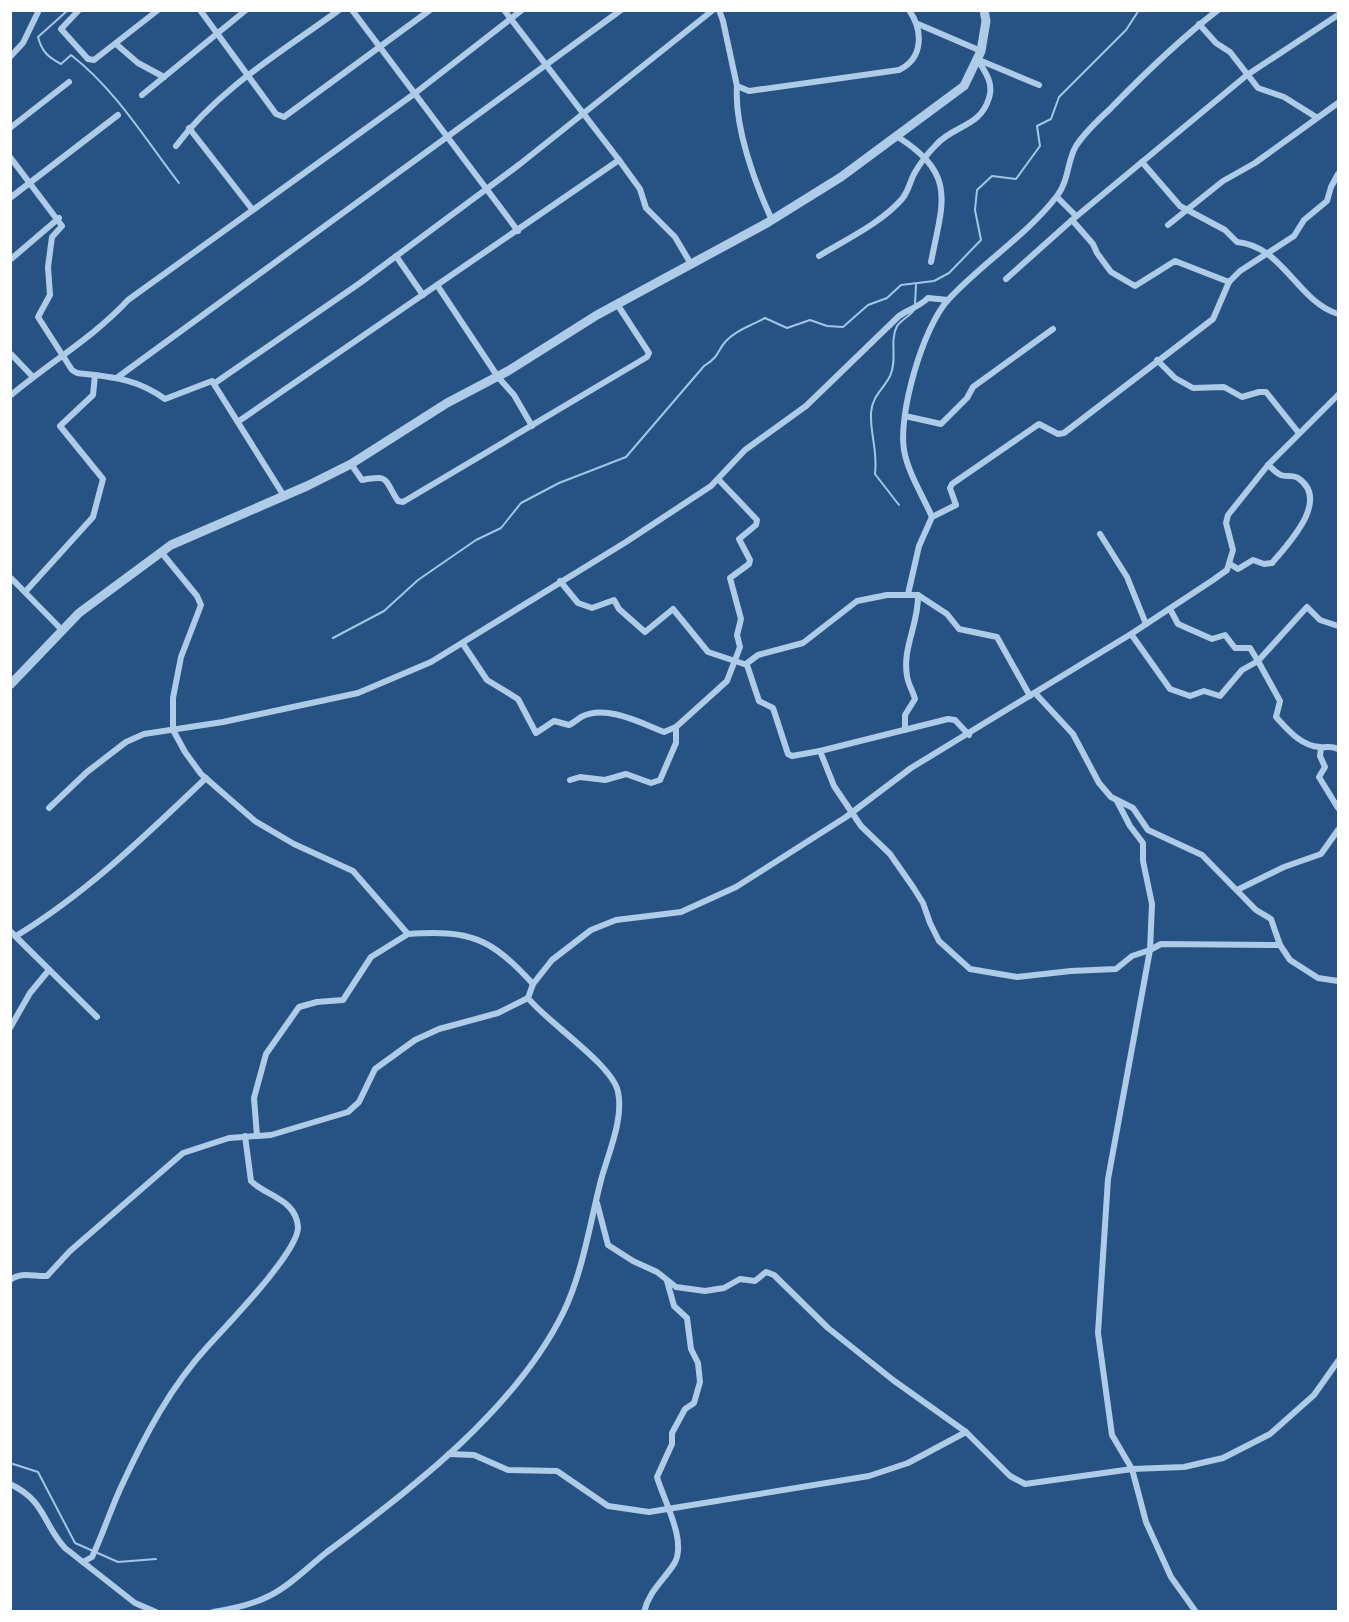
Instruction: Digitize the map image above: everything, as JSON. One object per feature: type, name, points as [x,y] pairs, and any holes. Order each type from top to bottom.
[{"type":"street","points":[[10,57],[23,43],[39,10]]},
{"type":"street","points":[[79,10],[61,29],[88,59],[94,60],[158,10]]},
{"type":"street","points":[[200,10],[276,114],[287,117],[380,45],[430,10]]},
{"type":"street","points":[[142,95],[246,10]]},
{"type":"street","points":[[176,146],[189,129],[249,76],[339,10]]},
{"type":"street","points":[[352,10],[488,188],[518,231]]},
{"type":"street","points":[[504,10],[619,160],[640,189],[646,208],[675,237],[691,264]]},
{"type":"street","points":[[10,396],[62,354],[105,325],[128,300],[414,94],[522,10]]},
{"type":"street","points":[[118,377],[621,10]]},
{"type":"street","points":[[215,383],[303,324],[488,188],[584,115],[713,10]]},
{"type":"street","points":[[718,10],[723,21],[737,86],[736,104],[753,180],[772,220]]},
{"type":"street","points":[[909,10],[918,24],[1039,85]]},
{"type":"street","points":[[10,685],[87,607],[182,539],[284,496],[351,464],[442,406],[498,377],[617,304],[772,220],[841,177],[964,86],[980,56],[986,21],[984,10]]},
{"type":"street","points":[[932,517],[905,453],[902,435],[905,416],[931,325],[948,300],[1033,223],[1057,196],[1066,178],[1073,153],[1086,133],[1199,24],[1218,10]]},
{"type":"street","points":[[1006,279],[1074,218],[1247,75],[1338,15]]},
{"type":"street","points":[[737,86],[755,90],[899,70],[909,65],[915,55],[918,24]]},
{"type":"street","points":[[1199,24],[1216,43],[1230,52],[1261,90],[1284,98],[1316,117]]},
{"type":"street","points":[[116,44],[138,63],[164,77]]},
{"type":"street","points":[[819,256],[868,226],[902,200],[916,170],[944,137],[971,123],[987,102],[991,86],[980,56]]},
{"type":"street","points":[[10,128],[69,82]]},
{"type":"street","points":[[1168,225],[1223,181],[1255,163],[1338,103]]},
{"type":"street","points":[[10,198],[118,115]]},
{"type":"street","points":[[189,129],[252,209]]},
{"type":"street","points":[[898,136],[927,158],[936,168],[940,182],[941,209],[931,262]]},
{"type":"street","points":[[10,157],[59,218],[61,227],[52,237],[48,267],[50,295],[38,317],[74,372],[118,377],[147,386],[165,399],[210,380],[215,383],[284,496]]},
{"type":"street","points":[[239,421],[619,160]]},
{"type":"street","points":[[1142,162],[1184,210],[1225,230],[1238,242],[1248,242],[1281,263],[1310,297],[1338,314]]},
{"type":"street","points":[[908,594],[919,546],[932,517],[954,507],[956,501],[950,486],[1039,424],[1058,434],[1064,433],[1216,316],[1229,282],[1240,271],[1268,255],[1294,236],[1304,220],[1325,203],[1338,174]]},
{"type":"street","points":[[1057,196],[1112,272],[1135,286],[1175,261],[1224,282],[1229,282]]},
{"type":"street","points":[[10,260],[59,218]]},
{"type":"street","points":[[396,256],[423,295]]},
{"type":"street","points":[[437,285],[498,377],[514,395],[532,426]]},
{"type":"street","points":[[49,808],[87,772],[126,742],[144,734],[223,722],[358,693],[431,662],[463,644],[626,542],[718,479],[745,450],[800,411],[896,319],[930,297],[948,300]]},
{"type":"street","points":[[351,464],[362,480],[378,476],[383,478],[398,501],[403,502],[532,426],[649,355],[617,304]]},
{"type":"street","points":[[905,416],[941,424],[967,398],[973,387],[1053,329]]},
{"type":"street","points":[[10,353],[33,377]]},
{"type":"street","points":[[1157,360],[1175,378],[1193,388],[1220,386],[1234,390],[1242,397],[1266,392],[1298,432]]},
{"type":"street","points":[[26,591],[95,513],[104,481],[60,426],[93,395],[95,375]]},
{"type":"street","points":[[10,1280],[14,1276],[34,1274],[47,1276],[70,1251],[183,1153],[207,1144],[246,1136],[271,1135],[348,1112],[359,1102],[375,1069],[415,1040],[439,1029],[498,1012],[528,998],[533,984],[558,953],[591,930],[609,921],[687,910],[736,887],[851,813],[911,768],[969,735],[1170,609],[1227,570],[1233,550],[1226,519],[1268,465],[1298,432],[1338,395]]},
{"type":"street","points":[[1230,564],[1238,569],[1253,560],[1264,564],[1272,563],[1309,512],[1310,497],[1300,480],[1295,476],[1279,475],[1268,465]]},
{"type":"street","points":[[463,644],[487,680],[518,699],[536,734],[554,721],[569,725],[582,716],[603,714],[614,714],[664,732],[676,727],[724,685],[740,647],[737,635],[741,619],[730,578],[749,564],[750,560],[739,539],[756,525],[757,520],[718,479]]},
{"type":"street","points":[[1100,534],[1127,577],[1146,624]]},
{"type":"street","points":[[161,552],[197,596],[201,605],[181,657],[173,698],[173,729],[188,758],[206,778],[257,823],[294,844],[353,871],[408,934]]},
{"type":"street","points":[[11,578],[62,630]]},
{"type":"street","points":[[561,581],[578,603],[592,608],[614,600],[619,609],[645,632],[673,609],[706,650],[734,662],[746,664],[758,655],[803,644],[857,601],[887,594],[918,595],[947,614],[959,629],[997,637],[1032,694],[1073,734],[1099,783],[1117,801],[1130,826],[1143,843],[1143,861],[1152,904],[1150,950],[1108,1179],[1098,1319],[1104,1391],[1112,1435],[1132,1469],[1146,1522],[1171,1577],[1196,1611]]},
{"type":"street","points":[[905,730],[905,715],[915,699],[907,678],[906,663],[918,616],[918,595]]},
{"type":"street","points":[[1131,634],[1170,689],[1190,696],[1204,691],[1220,696],[1242,670],[1258,662],[1307,607],[1320,620],[1338,626]]},
{"type":"street","points":[[1170,609],[1180,625],[1212,639],[1226,635],[1235,648],[1248,647],[1280,701],[1276,717],[1299,740],[1321,748],[1330,745],[1338,749]]},
{"type":"street","points":[[746,664],[759,701],[773,708],[788,754],[792,756],[948,719],[955,720],[969,735]]},
{"type":"street","points":[[570,780],[578,777],[605,780],[626,774],[651,783],[660,780],[676,743],[676,727]]},
{"type":"street","points":[[1321,748],[1320,756],[1325,767],[1319,777],[1338,808]]},
{"type":"street","points":[[820,751],[830,780],[851,813],[890,854],[913,887],[923,903],[939,941],[974,971],[1021,977],[1116,969],[1132,956],[1161,944],[1280,945]]},
{"type":"street","points":[[97,1017],[13,934],[54,913],[134,846],[206,778]]},
{"type":"street","points":[[1117,801],[1133,808],[1148,830],[1198,851],[1239,889],[1256,910],[1271,919],[1280,945],[1296,964],[1318,978],[1338,981]]},
{"type":"street","points":[[1239,889],[1289,865],[1321,854],[1338,830]]},
{"type":"street","points":[[256,1136],[254,1098],[262,1064],[293,1013],[307,1004],[343,1000],[371,957],[408,934],[448,932],[475,938],[510,960],[533,984]]},
{"type":"street","points":[[10,1028],[27,998],[49,970]]},
{"type":"street","points":[[213,1611],[239,1607],[277,1591],[412,1489],[494,1408],[526,1369],[563,1312],[619,1112],[616,1086],[595,1060],[528,998]]},
{"type":"street","points":[[83,1562],[92,1557],[121,1485],[176,1382],[245,1305],[295,1241],[298,1227],[292,1211],[279,1198],[253,1183],[249,1177],[246,1136]]},
{"type":"street","points":[[596,1200],[608,1245],[633,1261],[657,1272],[676,1287],[705,1292],[724,1288],[740,1279],[755,1281],[769,1272],[838,1336],[966,1432],[1010,1476],[1025,1484],[1132,1469],[1184,1467],[1216,1461],[1265,1438],[1314,1395],[1338,1361]]},
{"type":"street","points":[[644,1611],[656,1584],[676,1559],[678,1534],[667,1510],[658,1474],[672,1444],[672,1433],[685,1409],[694,1403],[700,1378],[698,1363],[691,1349],[687,1318],[674,1306],[667,1281]]},
{"type":"street","points":[[449,1454],[474,1455],[508,1470],[557,1471],[595,1500],[636,1512],[667,1510],[869,1476],[908,1463],[966,1432]]},
{"type":"street","points":[[10,1484],[41,1507],[57,1539],[83,1562],[135,1603],[156,1611]]},
{"type":"waterway","points":[[68,10],[38,37],[44,50],[61,64],[71,55],[87,69],[116,99],[179,183]]},
{"type":"waterway","points":[[333,638],[384,611],[418,580],[476,540],[501,528],[521,503],[559,483],[626,457],[704,366],[715,357],[726,341],[739,331],[765,318],[787,328],[810,320],[827,326],[843,327],[868,305],[887,298],[901,285],[934,281],[949,273],[981,240],[975,210],[977,190],[992,176],[1016,179],[1040,146],[1037,126],[1051,119],[1059,97],[1126,30],[1139,10]]},
{"type":"waterway","points":[[915,304],[916,285]]},
{"type":"waterway","points":[[899,505],[875,474],[876,457],[871,413],[876,398],[892,370],[897,326],[914,310]]},
{"type":"waterway","points":[[10,1463],[38,1472],[75,1543],[118,1562],[156,1559]]}]
